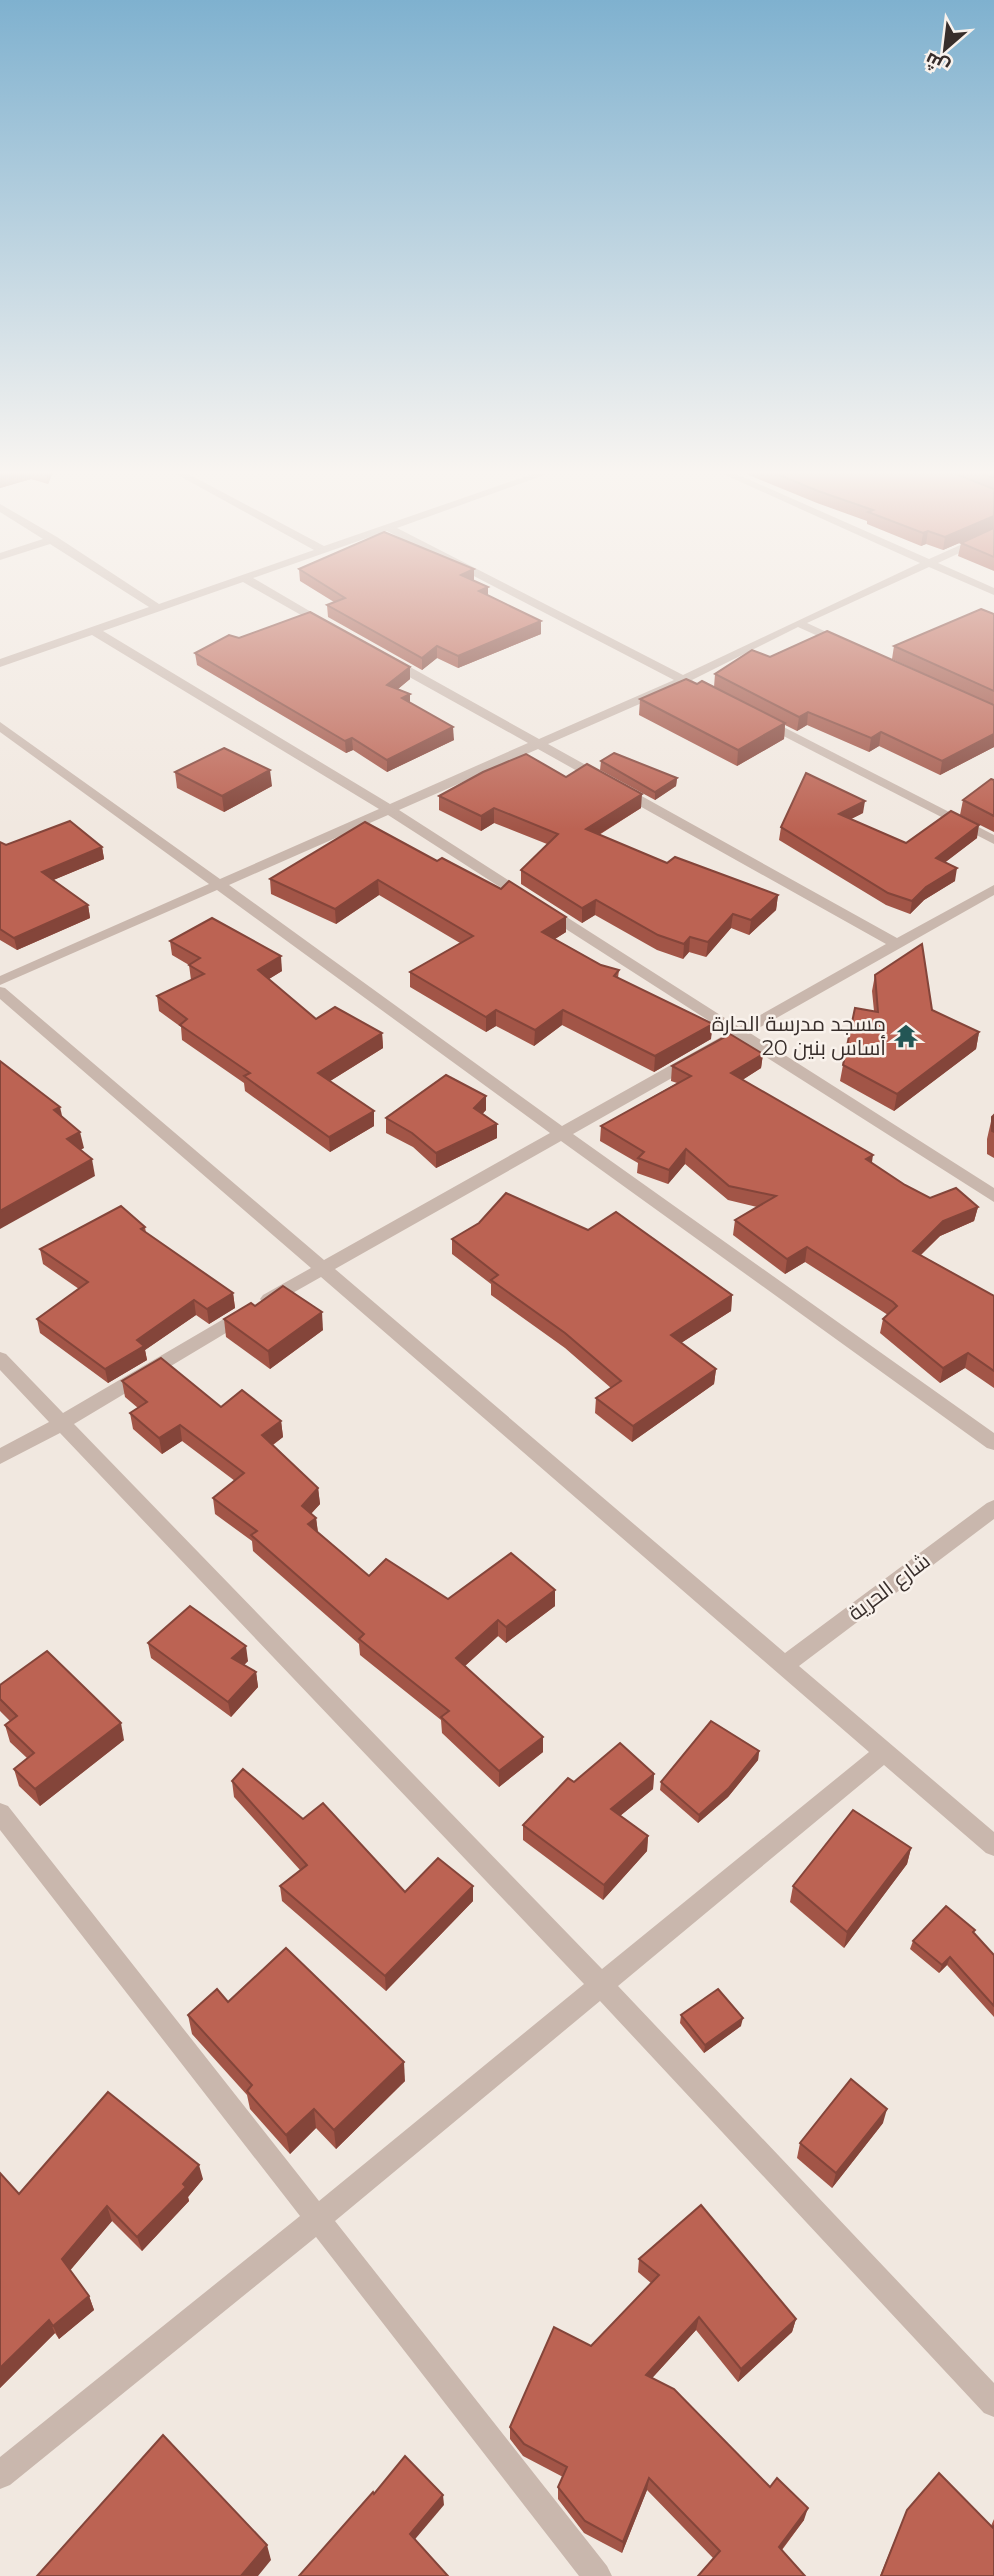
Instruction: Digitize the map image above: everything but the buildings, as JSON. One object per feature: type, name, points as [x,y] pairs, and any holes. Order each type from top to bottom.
[{"type":"street","points":[[130,589],[158,607]]},
{"type":"street","points":[[0,663],[211,589]]},
{"type":"street","points":[[264,589],[337,631]]},
{"type":"street","points":[[508,589],[690,683]]},
{"type":"street","points":[[0,981],[536,744],[690,683],[798,623],[870,589]]},
{"type":"street","points":[[798,623],[859,651]]},
{"type":"street","points":[[93,630],[388,809],[994,1196]]},
{"type":"street","points":[[372,651],[895,943]]},
{"type":"street","points":[[758,718],[994,840]]},
{"type":"street","points":[[0,726],[562,1134],[994,1443]]},
{"type":"street","points":[[0,1457],[320,1269],[895,943],[994,890]]},
{"type":"street","points":[[0,992],[994,1846]]},
{"type":"street","points":[[0,1359],[602,1986],[994,2403]]},
{"type":"street","name":"شارع الحرية","points":[[785,1665],[994,1508]]},
{"type":"street","points":[[0,2475],[316,2220],[884,1752]]},
{"type":"street","points":[[0,1813],[597,2576]]},
{"type":"place","name":"مسجد مدرسة الحارة 20 أساس بنين","points":[[906,1036]]}]
